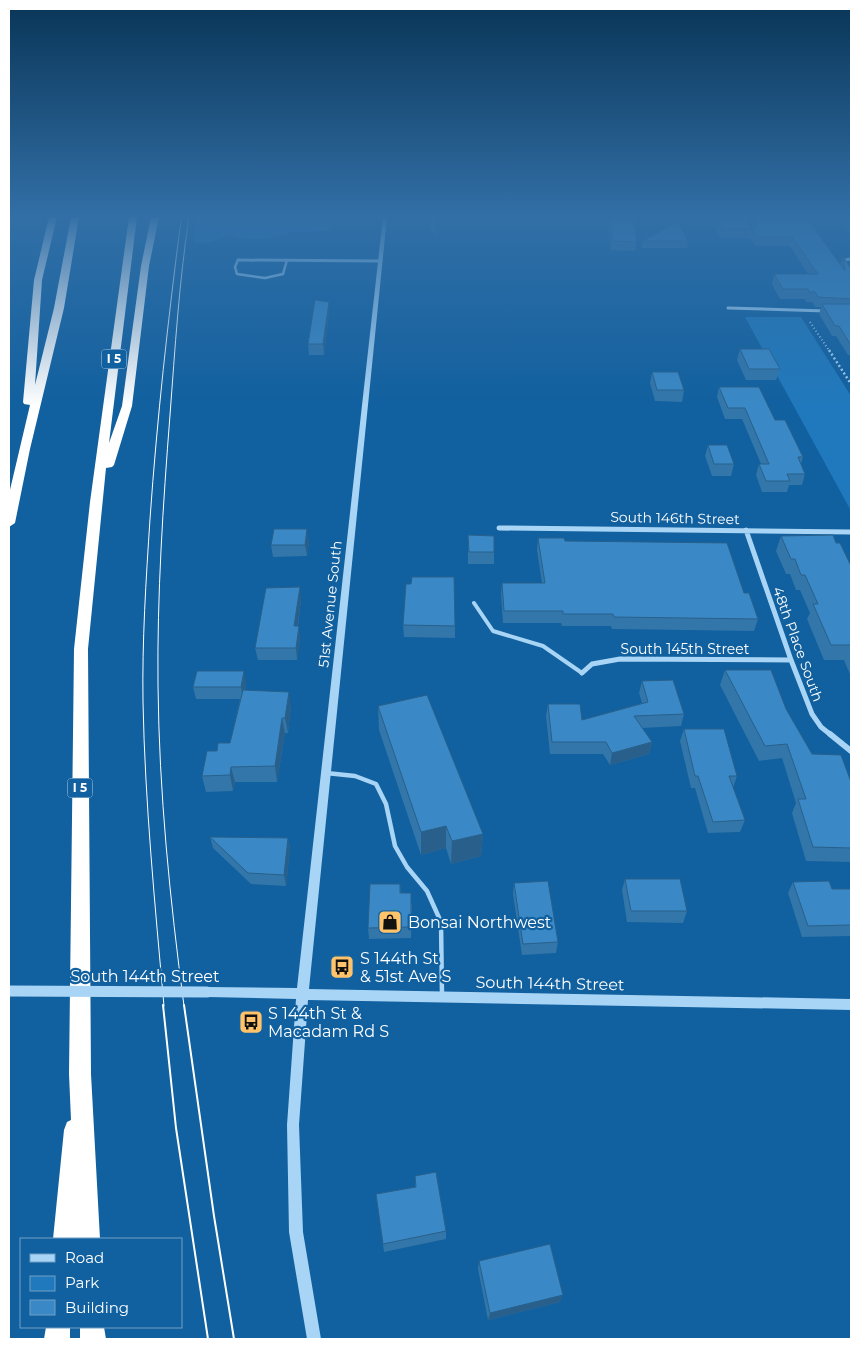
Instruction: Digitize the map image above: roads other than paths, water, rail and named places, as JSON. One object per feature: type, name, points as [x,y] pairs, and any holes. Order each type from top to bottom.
[{"type":"highway","points":[[24,449],[38,280]]},
{"type":"highway","points":[[9,523],[24,449],[59,308],[64,280]]},
{"type":"highway","name":"I 5","points":[[88,1238],[80,1074],[81,649],[96,502],[125,280]]},
{"type":"highway","points":[[96,502],[127,406],[143,280]]},
{"type":"highway","name":"I 5","points":[[65,1238],[80,1074]]},
{"type":"street","name":"51st Avenue South","points":[[314,1339],[296,1232],[293,1125],[302,994],[378,280]]},
{"type":"street","points":[[728,308],[832,311]]},
{"type":"street","name":"South 146th Street","points":[[499,528],[746,530],[851,533]]},
{"type":"street","name":"48th Place South","points":[[746,530],[791,660],[812,714],[821,727],[851,751]]},
{"type":"street","name":"South 145th Street","points":[[582,673],[592,664],[620,659],[791,660]]},
{"type":"street","name":"South 144th Street","points":[[9,991],[207,992],[851,1005]]},
{"type":"lane","points":[[474,603],[493,630],[543,646],[582,673]]},
{"type":"lane","points":[[325,773],[355,776],[376,784],[386,804],[395,846],[407,867],[427,891],[441,922],[442,997]]},
{"type":"tram line","points":[[164,1006],[146,778],[143,656],[147,565],[156,444],[174,280]]},
{"type":"tram line","points":[[181,280],[167,449],[158,651],[163,806],[174,926],[184,1006]]},
{"type":"tram line","points":[[163,1005],[176,1128],[208,1339]]},
{"type":"tram line","points":[[184,1005],[214,1216],[234,1339]]},
{"type":"place","name":"Bonsai Northwest","points":[[390,922]]},
{"type":"place","name":"S 144th St & 51st Ave S","points":[[342,967]]},
{"type":"place","name":"S 144th St & Macadam Rd S","points":[[251,1022]]}]
